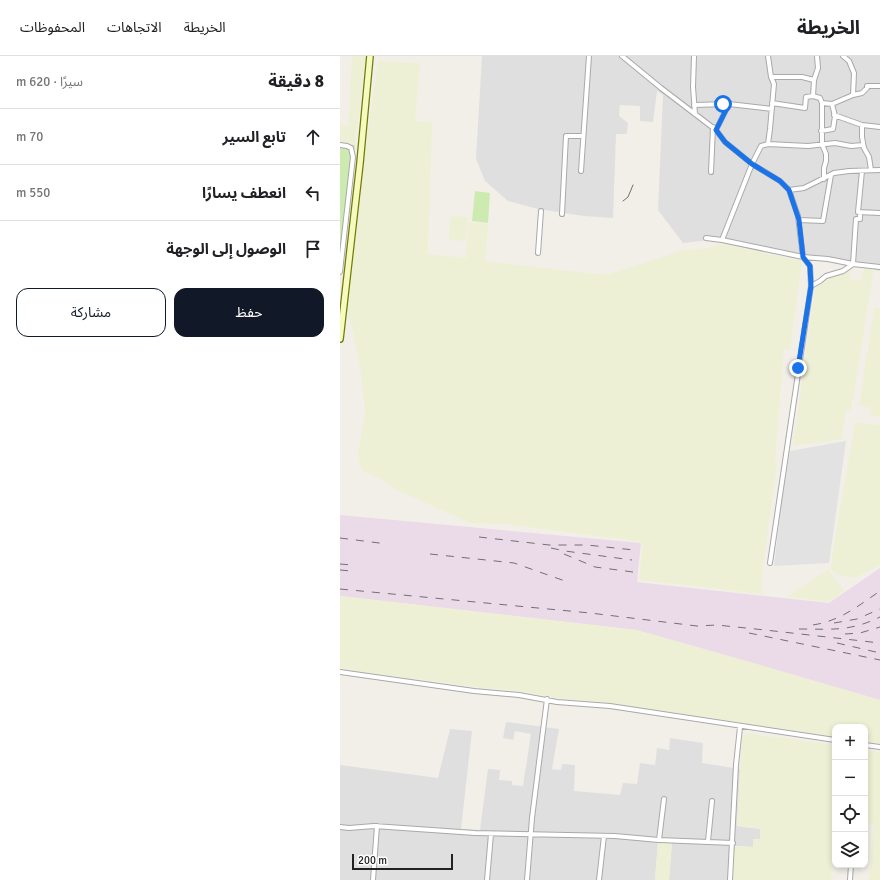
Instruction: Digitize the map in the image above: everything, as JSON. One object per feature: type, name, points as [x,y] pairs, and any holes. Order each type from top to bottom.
[{"type":"street","points":[[340,339],[370,56]]},
{"type":"street","points":[[581,171],[589,56]]},
{"type":"street","points":[[622,56],[714,129],[725,142],[752,164],[780,181],[789,190],[799,220],[803,257],[810,266],[811,286],[770,563]]},
{"type":"street","points":[[694,56],[695,114]]},
{"type":"street","points":[[768,56],[771,78],[774,84],[768,144]]},
{"type":"street","points":[[813,96],[814,80],[818,68],[817,56]]},
{"type":"street","points":[[842,56],[849,61],[854,73],[853,95]]},
{"type":"street","points":[[771,78],[802,77],[814,80]]},
{"type":"street","points":[[822,103],[832,104],[853,95],[862,93],[867,86],[880,86]]},
{"type":"street","points":[[772,103],[805,108],[806,97],[813,96],[820,98],[822,103],[822,144],[826,154],[824,179]]},
{"type":"street","points":[[694,105],[729,104],[772,110]]},
{"type":"street","points":[[710,172],[714,129],[729,104]]},
{"type":"street","points":[[821,131],[833,129],[834,115],[832,104]]},
{"type":"street","points":[[834,115],[862,125],[880,127]]},
{"type":"street","points":[[862,125],[861,133],[863,145],[869,157],[871,170]]},
{"type":"street","points":[[562,214],[566,136],[583,136]]},
{"type":"street","points":[[722,240],[752,164],[761,146],[768,144],[808,146],[835,143],[851,146],[863,145]]},
{"type":"street","points":[[340,145],[351,148],[353,157],[340,272]]},
{"type":"street","points":[[789,190],[804,188],[834,173],[880,170]]},
{"type":"street","points":[[811,286],[826,276],[843,271],[852,264],[856,219],[860,219],[860,212],[858,212],[862,171]]},
{"type":"street","points":[[799,220],[823,221],[831,175]]},
{"type":"street","points":[[538,253],[541,211]]},
{"type":"street","points":[[860,212],[880,213]]},
{"type":"street","points":[[706,238],[803,257],[828,259],[880,268]]},
{"type":"street","points":[[340,672],[474,691],[547,699],[557,702],[610,706],[740,727],[832,740]]},
{"type":"street","points":[[527,880],[530,835],[547,699]]},
{"type":"street","points":[[730,880],[736,765],[740,727]]},
{"type":"street","points":[[868,745],[880,747]]},
{"type":"street","points":[[659,840],[664,799]]},
{"type":"street","points":[[708,841],[712,801]]},
{"type":"street","points":[[340,827],[349,828],[377,826],[491,834],[604,836],[733,843]]},
{"type":"street","points":[[374,880],[377,826]]},
{"type":"street","points":[[487,880],[491,834]]},
{"type":"street","points":[[599,880],[604,836]]},
{"type":"street","points":[[850,880],[851,868]]},
{"type":"shaded area","points":[[482,56],[880,56],[880,271],[716,239],[683,243],[658,210],[663,95],[657,91],[653,122],[640,121],[640,106],[620,105],[619,116],[628,123],[627,134],[616,134],[613,218],[584,216],[538,209],[508,201],[485,181],[476,159]]},
{"type":"shaded area","points":[[846,441],[829,563],[774,566],[781,505],[790,451]]},
{"type":"shaded area","points":[[340,515],[641,543],[637,582],[829,603],[880,568],[880,700],[636,630],[340,596]]},
{"type":"shaded area","points":[[506,722],[559,729],[552,769],[561,770],[562,764],[575,765],[574,791],[620,795],[623,783],[637,784],[640,763],[655,765],[657,748],[669,750],[670,738],[703,743],[702,763],[740,769],[737,826],[761,829],[760,839],[753,847],[735,846],[732,880],[669,880],[672,842],[658,842],[655,880],[340,880],[340,765],[438,778],[450,729],[472,731],[461,829],[480,830],[488,769],[500,770],[499,780],[512,781],[512,785],[523,786],[531,734],[515,731],[513,740],[503,738]]},
{"type":"green space","points":[[352,56],[366,56],[355,145],[340,144],[340,125],[348,126]]},
{"type":"green space","points":[[378,61],[420,63],[415,121],[432,123],[428,254],[466,258],[469,222],[488,224],[485,261],[606,275],[684,250],[708,248],[722,244],[802,261],[790,349],[784,349],[775,463],[777,464],[763,567],[762,594],[639,580],[643,542],[505,524],[470,523],[397,490],[387,483],[362,471],[358,454],[365,415],[361,374],[353,331],[345,307],[352,244]]},
{"type":"green space","points":[[340,144],[355,145],[343,253],[340,253]]},
{"type":"green space","points":[[475,191],[490,193],[488,223],[472,221]]},
{"type":"green space","points":[[453,216],[468,217],[466,241],[449,240],[450,220]]},
{"type":"green space","points":[[852,267],[850,279],[861,280],[864,267],[874,268],[851,410],[846,410],[842,439],[793,446],[815,287],[826,278],[844,273]]},
{"type":"green space","points":[[874,308],[880,308],[880,417],[870,415],[871,408],[859,406]]},
{"type":"green space","points":[[855,422],[880,425],[880,565],[855,578],[837,575],[831,569]]},
{"type":"green space","points":[[828,569],[844,591],[828,602],[787,597]]},
{"type":"green space","points":[[340,596],[636,630],[880,700],[880,744],[868,742],[868,724],[832,724],[832,737],[610,703],[558,698],[518,691],[475,687],[340,669]]},
{"type":"green space","points":[[746,733],[832,745],[831,880],[732,880],[735,846],[753,847],[753,839],[760,839],[760,829],[753,828],[753,826],[750,826],[750,828],[737,826],[742,736]]},
{"type":"green space","points":[[868,750],[880,752],[880,880],[869,880],[874,823],[868,823]]},
{"type":"green space","points":[[658,842],[672,842],[669,880],[655,880]]},
{"type":"tram line","points":[[623,201],[628,197],[633,185]]},
{"type":"railway","points":[[479,537],[549,545],[587,545],[634,550]]},
{"type":"railway","points":[[340,538],[387,544]]},
{"type":"railway","points":[[551,548],[632,560]]},
{"type":"railway","points":[[430,554],[514,563],[565,581]]},
{"type":"railway","points":[[564,554],[595,567],[633,572]]},
{"type":"railway","points":[[340,564],[352,565]]},
{"type":"railway","points":[[340,570],[351,571]]},
{"type":"railway","points":[[340,589],[590,613],[697,626],[717,625],[880,643]]},
{"type":"railway","points":[[813,625],[823,623],[840,616],[880,591]]},
{"type":"railway","points":[[834,623],[857,619],[880,609]]},
{"type":"railway","points":[[799,629],[840,629],[859,625],[880,617]]},
{"type":"railway","points":[[845,634],[860,633],[880,627]]},
{"type":"railway","points":[[749,633],[880,660]]},
{"type":"railway","points":[[837,643],[880,653]]},
{"type":"route","points":[[723,104],[729,104],[716,130],[725,142],[752,164],[780,181],[789,190],[798,216],[803,257],[810,266],[811,286],[798,368]]}]
